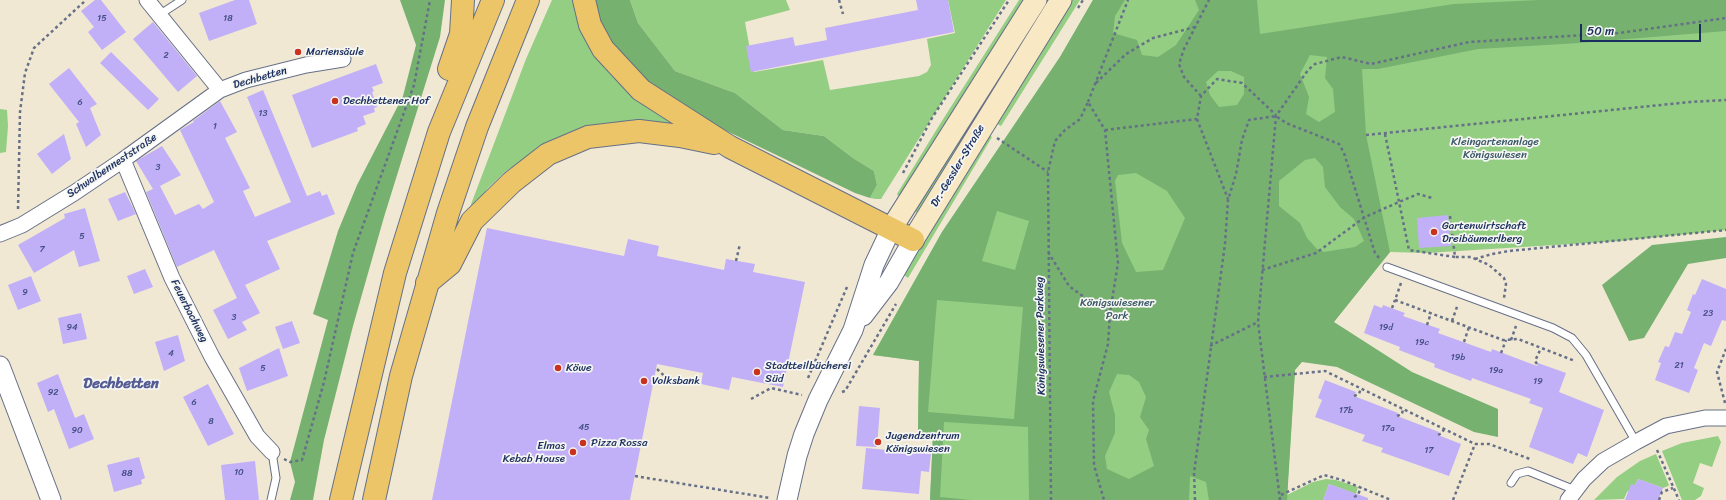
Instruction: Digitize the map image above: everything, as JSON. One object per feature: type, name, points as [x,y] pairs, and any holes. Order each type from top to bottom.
[{"type":"highway","points":[[439,132],[437,102],[461,34],[462,0]]},
{"type":"highway","points":[[341,500],[395,273],[439,132],[493,0]]},
{"type":"highway","points":[[374,500],[401,376],[426,284],[476,127],[528,0]]},
{"type":"highway","points":[[584,0],[590,25],[603,49],[641,90],[730,147],[913,240]]},
{"type":"highway","points":[[426,284],[450,264],[472,221],[512,182],[548,154],[588,137],[639,131],[680,136],[730,147]]},
{"type":"main road","name":"Dr.-Gessler-Straße","points":[[891,229],[1036,0]]},
{"type":"main road","name":"Dr.-Gessler-Straße","points":[[913,240],[1061,0]]},
{"type":"street","name":"Dechbetten","points":[[147,0],[220,90],[246,80],[306,65],[342,59]]},
{"type":"street","name":"Schwalbenneststraße","points":[[0,234],[22,225],[123,160],[220,90]]},
{"type":"street","name":"Feuerbachweg","points":[[123,160],[172,278],[212,357],[257,436],[272,452]]},
{"type":"street","name":"Dr.-Gessler-Straße","points":[[787,500],[796,456],[804,434],[818,400],[853,330],[874,265],[891,229]]},
{"type":"street","name":"Dr.-Gessler-Straße","points":[[853,330],[889,282],[913,240]]},
{"type":"street","points":[[0,366],[51,500]]},
{"type":"street","points":[[1572,495],[1584,479],[1603,461],[1666,426],[1705,418],[1726,418]]},
{"type":"lane","points":[[159,15],[182,0]]},
{"type":"lane","points":[[1387,267],[1553,328],[1572,338],[1586,355],[1636,442]]},
{"type":"lane","points":[[271,500],[276,478],[272,452]]},
{"type":"lane","points":[[1511,483],[1517,474],[1528,471],[1572,495]]},
{"type":"path","points":[[22,225],[18,210],[18,154],[20,112],[25,74],[34,48],[86,0]]},
{"type":"path","points":[[272,452],[290,462],[302,460],[324,382],[353,253],[414,85],[430,0]]},
{"type":"path","points":[[839,0],[843,14]]},
{"type":"path","points":[[899,180],[932,118],[1009,0]]},
{"type":"path","name":"Königswiesener Parkweg","points":[[1051,500],[1048,172],[1055,141],[1080,119],[1088,102],[1128,0]]},
{"type":"path","points":[[1201,96],[1184,77],[1179,64],[1195,27],[1209,0]]},
{"type":"path","points":[[1280,500],[1281,495],[1264,377],[1258,322],[1276,116],[1308,70],[1315,64],[1342,58],[1371,64],[1469,42],[1619,33],[1726,18]]},
{"type":"path","points":[[1096,83],[1126,54],[1153,38],[1195,27]]},
{"type":"path","points":[[1228,200],[1197,119],[1201,96],[1217,79],[1242,83],[1276,116],[1286,123],[1339,144],[1344,153],[1365,216],[1375,253],[1387,267]]},
{"type":"path","points":[[1366,135],[1690,102],[1726,100]]},
{"type":"path","points":[[1088,102],[1105,130],[1118,263],[1110,313],[1108,344],[1093,401],[1094,465],[1104,500]]},
{"type":"path","points":[[1195,500],[1194,473],[1225,244],[1228,200],[1236,174],[1242,140],[1249,120],[1276,116]]},
{"type":"path","points":[[1105,130],[1197,119]]},
{"type":"path","points":[[1385,133],[1409,250],[1455,257],[1471,257],[1489,265],[1504,278],[1506,284],[1505,295],[1500,308]]},
{"type":"path","points":[[998,139],[1048,172]]},
{"type":"path","points":[[1262,270],[1316,253],[1365,216],[1418,194],[1432,198]]},
{"type":"path","points":[[1450,216],[1455,257]]},
{"type":"path","points":[[1475,259],[1509,251],[1726,230]]},
{"type":"path","points":[[736,260],[740,244]]},
{"type":"path","points":[[1048,252],[1069,286],[1092,303],[1110,313]]},
{"type":"path","points":[[1392,308],[1404,273]]},
{"type":"path","points":[[806,383],[847,287]]},
{"type":"path","points":[[1452,321],[1462,294]]},
{"type":"path","points":[[1395,300],[1506,340],[1518,339],[1578,362]]},
{"type":"path","points":[[1427,325],[1431,313]]},
{"type":"path","points":[[1210,346],[1258,322]]},
{"type":"path","points":[[1464,342],[1469,327]]},
{"type":"path","points":[[1501,353],[1506,340]]},
{"type":"path","points":[[1537,364],[1535,361],[1541,348]]},
{"type":"path","points":[[1726,349],[1717,372],[1726,410]]},
{"type":"path","points":[[657,369],[674,385]]},
{"type":"path","points":[[1264,377],[1325,371],[1475,444],[1489,444],[1531,460]]},
{"type":"path","points":[[752,399],[771,388],[802,396],[804,389]]},
{"type":"path","points":[[1354,396],[1359,394],[1361,388]]},
{"type":"path","points":[[1397,416],[1402,414],[1403,409]]},
{"type":"path","points":[[1438,435],[1442,433],[1444,429]]},
{"type":"path","points":[[1453,500],[1475,444]]},
{"type":"path","points":[[1657,450],[1679,500]]},
{"type":"path","points":[[1281,495],[1324,475],[1337,478],[1391,500]]},
{"type":"path","points":[[635,476],[763,497]]},
{"type":"path","points":[[1354,497],[1358,495],[1361,487]]},
{"type":"path","points":[[1659,500],[1662,492],[1673,488]]},
{"type":"green space","points":[[400,0],[445,0],[440,37],[384,217],[353,326],[324,440],[313,500],[290,500],[295,482],[290,462],[328,320],[313,314],[338,231],[357,185],[403,96],[416,45]]},
{"type":"green space","points":[[552,0],[572,0],[586,39],[596,56],[612,76],[636,98],[675,125],[546,145],[506,171],[488,188],[473,208],[470,207],[526,59]]},
{"type":"green space","points":[[590,0],[630,0],[638,23],[675,71],[735,93],[783,130],[824,136],[853,158],[874,171],[877,185],[870,198],[855,193],[677,107],[647,87],[609,46]]},
{"type":"green space","points":[[630,0],[786,0],[790,10],[745,22],[754,72],[823,60],[830,90],[919,76],[927,72],[931,65],[927,39],[955,33],[948,0],[1006,0],[881,199],[876,199],[870,198],[877,185],[874,171],[853,158],[824,136],[783,130],[735,93],[675,71],[638,23]]},
{"type":"green space","points":[[1019,0],[1027,0],[903,193],[898,196],[897,194],[940,124]]},
{"type":"green space","points":[[1047,0],[1052,0],[918,213],[915,212],[931,184]]},
{"type":"green space","points":[[1072,0],[1080,0],[1001,126],[995,123]]},
{"type":"green space","name":"Königswiesener Park","points":[[1093,0],[1726,0],[1726,230],[1620,241],[1426,253],[1390,252],[1295,370],[1287,495],[1313,482],[1326,479],[1336,480],[1358,487],[1356,494],[1329,484],[1323,500],[930,500],[933,434],[918,432],[919,361],[873,355],[942,232],[1060,57]]},
{"type":"green space","name":"Königswiesener Park","points":[[1093,0],[1125,0],[1115,16],[1113,33],[1137,40],[1142,55],[1158,57],[1176,45],[1199,10],[1195,0],[1257,0],[1260,34],[1454,4],[1540,0],[1726,0],[1726,31],[1579,43],[1478,49],[1378,69],[1362,69],[1366,135],[1390,252],[1334,322],[1412,372],[1498,409],[1498,437],[1474,432],[1337,367],[1302,362],[1295,370],[1287,500],[1209,500],[1206,482],[1190,476],[1189,500],[1029,500],[1028,427],[944,422],[940,497],[971,500],[930,500],[933,434],[918,432],[919,361],[873,355],[942,232],[1060,57]],"holes":[[[1310,55],[1327,57],[1325,78],[1333,89],[1335,112],[1319,122],[1306,114],[1309,97],[1300,74]],[[1218,71],[1231,71],[1244,77],[1244,94],[1237,105],[1219,107],[1210,95],[1206,82]],[[1315,158],[1323,167],[1325,187],[1340,207],[1354,219],[1364,241],[1355,247],[1324,252],[1317,249],[1307,238],[1300,223],[1279,206],[1279,181],[1305,160]],[[1136,173],[1167,191],[1185,218],[1163,270],[1136,272],[1122,243],[1115,181],[1118,175]],[[997,211],[1029,221],[1015,270],[982,261]],[[937,300],[1023,307],[1014,419],[928,412]],[[1117,374],[1129,375],[1139,382],[1146,397],[1140,417],[1149,430],[1146,439],[1154,466],[1129,479],[1107,469],[1105,456],[1115,433],[1115,415],[1109,392]]]},
{"type":"green space","points":[[0,109],[7,110],[8,126],[6,152],[0,153]]},
{"type":"green space","points":[[987,134],[992,137],[908,278],[904,275],[932,225]]},
{"type":"green space","points":[[1726,237],[1726,258],[1688,264],[1644,338],[1629,341],[1602,285],[1652,245]]},
{"type":"green space","points":[[1718,436],[1721,442],[1712,467],[1700,463],[1693,483],[1704,488],[1701,496],[1695,500],[1682,500],[1662,451],[1682,443]]},
{"type":"green space","points":[[1656,454],[1669,485],[1668,486],[1663,488],[1638,479],[1635,485],[1627,492],[1624,499],[1594,500],[1617,477],[1640,461]]},
{"type":"building","points":[[95,0],[101,0],[126,32],[102,50],[88,32],[94,27],[81,11]]},
{"type":"building","points":[[235,0],[249,0],[257,24],[209,41],[199,13]]},
{"type":"building","points":[[916,0],[948,0],[954,32],[751,72],[746,46],[793,37],[795,46],[827,40],[825,28],[918,10]]},
{"type":"building","points":[[153,22],[197,76],[178,92],[133,39]]},
{"type":"building","points":[[111,52],[159,99],[148,110],[100,63]]},
{"type":"building","name":"Dechbettener Hof","points":[[376,64],[383,83],[372,87],[374,91],[372,92],[377,107],[374,108],[375,112],[363,116],[366,124],[357,128],[358,131],[312,148],[292,95]]},
{"type":"building","points":[[69,68],[97,104],[90,108],[101,135],[86,147],[76,124],[79,122],[49,84]]},
{"type":"building","points":[[263,90],[307,196],[320,191],[322,196],[327,194],[335,214],[267,241],[280,269],[245,285],[260,313],[242,322],[247,330],[228,339],[213,310],[237,298],[214,250],[177,267],[146,192],[153,189],[136,161],[162,146],[181,175],[160,186],[175,215],[199,204],[203,209],[214,202],[180,130],[194,122],[193,121],[220,101],[237,132],[225,138],[250,188],[243,191],[255,217],[291,202],[247,97]]},
{"type":"building","points":[[64,134],[71,159],[52,174],[37,154]]},
{"type":"building","points":[[125,192],[136,214],[118,221],[108,199]]},
{"type":"building","points":[[85,208],[100,261],[79,267],[74,250],[34,273],[18,245],[65,218],[64,214]]},
{"type":"building","name":"Gartenwirtschaft Dreibäumerlberg","points":[[1448,215],[1451,246],[1419,248],[1417,218]]},
{"type":"building","name":"Köwe","points":[[487,228],[624,256],[628,239],[659,246],[657,256],[724,270],[726,259],[755,264],[753,272],[805,282],[783,387],[732,377],[729,390],[701,384],[703,373],[657,364],[630,500],[432,500]]},
{"type":"building","points":[[145,269],[153,287],[134,294],[127,276]]},
{"type":"building","points":[[31,276],[41,301],[18,310],[8,285]]},
{"type":"building","points":[[1702,279],[1726,289],[1726,321],[1722,320],[1711,346],[1704,343],[1694,368],[1698,370],[1689,393],[1655,380],[1661,363],[1658,362],[1665,346],[1669,347],[1675,332],[1682,334],[1691,312],[1687,310],[1693,294],[1695,295]]},
{"type":"building","points":[[1374,305],[1382,308],[1383,305],[1405,313],[1403,316],[1440,329],[1438,333],[1491,352],[1492,349],[1537,366],[1538,363],[1566,373],[1559,392],[1604,410],[1587,457],[1578,453],[1573,464],[1529,447],[1543,408],[1529,403],[1531,399],[1472,378],[1471,381],[1434,367],[1435,364],[1399,350],[1400,347],[1364,333]]},
{"type":"building","points":[[81,313],[87,339],[63,344],[58,318]]},
{"type":"building","points":[[292,321],[300,343],[283,349],[275,327]]},
{"type":"building","points":[[178,335],[185,361],[164,371],[155,342]]},
{"type":"building","points":[[279,348],[288,376],[247,391],[239,368]]},
{"type":"building","points":[[58,374],[75,418],[84,414],[94,439],[69,449],[54,409],[48,412],[37,383]]},
{"type":"building","points":[[1325,380],[1356,392],[1354,396],[1398,413],[1397,416],[1439,432],[1438,435],[1461,444],[1449,476],[1381,452],[1383,448],[1362,441],[1365,435],[1315,417],[1322,400],[1318,398]]},
{"type":"building","points":[[208,384],[234,434],[208,446],[183,397]]},
{"type":"building","points":[[859,406],[880,408],[877,447],[856,446]]},
{"type":"building","points":[[866,448],[931,454],[929,472],[921,471],[919,494],[862,489]]},
{"type":"building","points":[[139,457],[145,478],[141,480],[142,484],[114,492],[107,465]]},
{"type":"building","points":[[255,461],[259,500],[225,500],[221,465]]},
{"type":"building","points":[[1638,479],[1663,488],[1658,500],[1625,500],[1631,484],[1635,485]]},
{"type":"building","points":[[1329,484],[1368,498],[1368,500],[1323,500]]},
{"type":"place","name":"Mariensäule","points":[[298,52]]},
{"type":"place","name":"Dechbettener Hof","points":[[335,101]]},
{"type":"place","name":"Gartenwirtschaft Dreibäumerlberg","points":[[1434,232]]},
{"type":"place","name":"Köwe","points":[[558,368]]},
{"type":"place","name":"Stadtteilbücherei Süd","points":[[757,372]]},
{"type":"place","name":"Volksbank","points":[[644,381]]},
{"type":"place","name":"Jugendzentrum Königswiesen","points":[[878,442]]},
{"type":"place","name":"Pizza Rossa","points":[[583,443]]},
{"type":"place","name":"Elmas Kebab House","points":[[573,452]]},
{"type":"district","name":"Dechbetten","points":[[121,384]]},
{"type":"park label","name":"Kleingartenanlage Königswiesen","points":[[1495,148]]}]
